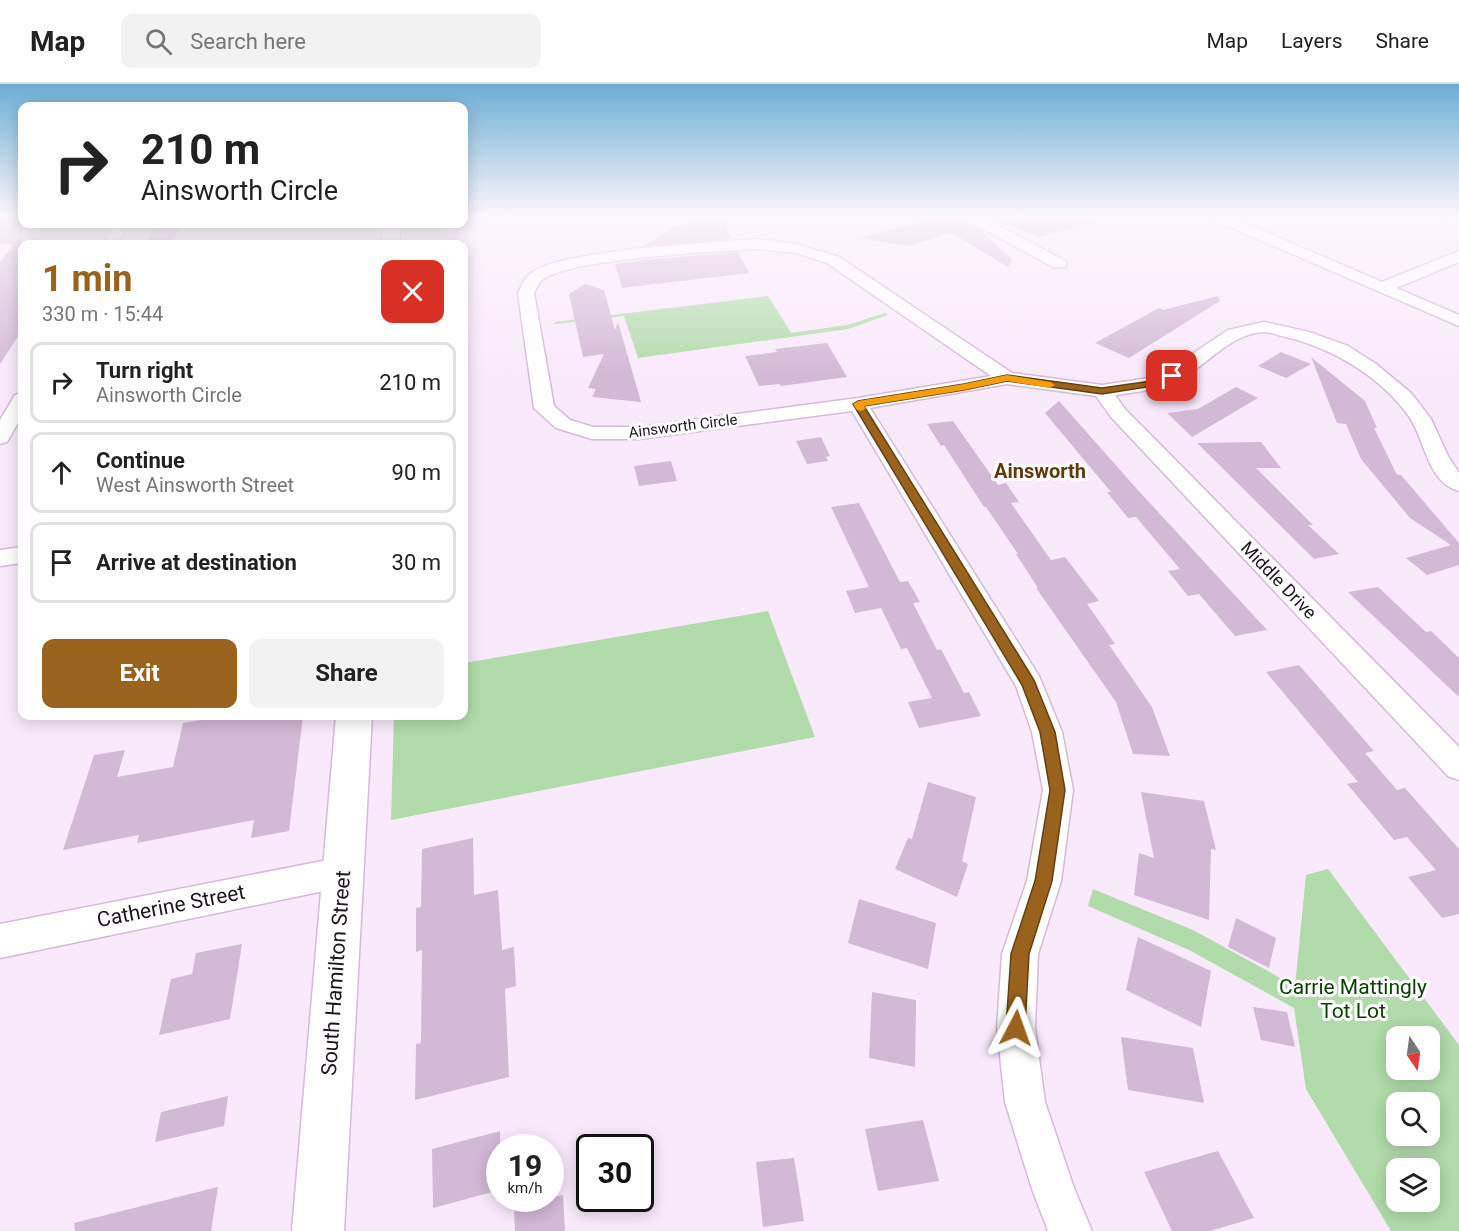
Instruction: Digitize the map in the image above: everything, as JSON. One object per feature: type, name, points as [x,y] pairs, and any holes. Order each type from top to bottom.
[{"type":"main road","name":"South Hamilton Street","points":[[318,1231],[354,720]]},
{"type":"street","name":"Ainsworth Circle","points":[[557,269],[536,277],[526,293],[543,408],[563,424],[592,433],[639,433],[858,404],[1007,378],[1102,391],[1153,383],[1172,376],[1234,334],[1263,327],[1309,337],[1341,350],[1404,397],[1421,419],[1437,456],[1459,484]]},
{"type":"street","name":"Ainsworth Circle","points":[[846,269],[1007,378]]},
{"type":"street","points":[[1336,269],[1459,321]]},
{"type":"street","points":[[1381,288],[1428,269]]},
{"type":"street","name":"Middle Drive","points":[[1102,391],[1118,413],[1459,767]]},
{"type":"street","points":[[858,404],[1029,684],[1047,732],[1058,790],[1044,881],[1020,954],[1016,1028],[1026,1102],[1053,1189],[1070,1231]]},
{"type":"street","points":[[0,438],[18,406]]},
{"type":"street","points":[[0,558],[18,556]]},
{"type":"street","name":"Catherine Street","points":[[0,941],[343,872]]},
{"type":"green space","points":[[768,296],[791,333],[847,325],[885,313],[888,315],[848,329],[638,358],[624,316],[555,324],[555,322]]},
{"type":"green space","points":[[768,611],[815,737],[391,820],[394,720],[468,720],[468,662]]},
{"type":"green space","name":"Carrie Mattingly Tot Lot","points":[[1328,869],[1459,1045],[1459,1231],[1391,1231],[1306,1089],[1294,1008],[1189,950],[1088,906],[1093,889],[1193,930],[1295,986],[1306,875]]},
{"type":"building","points":[[0,269],[18,269],[18,336],[0,364]]},
{"type":"building","points":[[616,269],[747,269],[749,273],[622,288]]},
{"type":"building","points":[[585,284],[604,290],[615,330],[618,322],[641,402],[592,397],[596,389],[588,388],[604,354],[583,357],[569,294]]},
{"type":"building","points":[[1218,296],[1220,301],[1129,358],[1095,343],[1159,308],[1163,310]]},
{"type":"building","points":[[827,343],[847,377],[781,386],[779,384],[759,386],[745,356],[777,352],[775,349]]},
{"type":"building","points":[[1281,352],[1311,364],[1286,378],[1258,366]]},
{"type":"building","points":[[1311,357],[1365,401],[1377,428],[1374,428],[1397,475],[1401,475],[1459,543],[1459,565],[1427,575],[1406,558],[1451,545],[1410,518],[1361,459],[1346,424],[1337,423]]},
{"type":"building","points":[[1236,387],[1258,398],[1192,437],[1167,413],[1198,409]]},
{"type":"building","points":[[1059,401],[1267,630],[1235,636],[1199,594],[1188,596],[1168,571],[1180,569],[1136,517],[1128,518],[1107,492],[1111,492],[1045,413]]},
{"type":"building","points":[[953,421],[998,485],[1006,483],[1019,502],[1011,503],[1051,560],[1065,557],[1099,601],[1087,604],[1115,644],[1109,645],[1152,707],[1170,756],[1133,754],[1116,702],[1036,588],[1038,588],[1016,554],[1018,554],[944,445],[941,446],[927,424]]},
{"type":"building","points":[[821,437],[830,456],[826,457],[828,461],[807,464],[796,441]]},
{"type":"building","points":[[1261,442],[1281,468],[1256,468],[1313,525],[1308,525],[1339,554],[1314,559],[1197,443]]},
{"type":"building","points":[[671,461],[677,481],[639,486],[634,466]]},
{"type":"building","points":[[859,503],[900,582],[908,581],[920,602],[913,603],[937,650],[941,649],[964,693],[969,692],[981,716],[919,728],[908,702],[932,698],[907,648],[901,649],[881,608],[855,613],[846,591],[869,587],[831,507]]},
{"type":"building","points":[[1378,587],[1426,632],[1431,631],[1459,658],[1459,697],[1348,592]]},
{"type":"building","points":[[1299,665],[1374,751],[1365,753],[1397,790],[1405,788],[1459,849],[1459,914],[1442,918],[1408,877],[1436,870],[1407,837],[1394,840],[1347,784],[1358,782],[1266,672]]},
{"type":"building","points":[[201,720],[303,720],[289,831],[251,838],[254,820],[137,843],[139,835],[63,850],[94,755],[125,750],[117,777],[173,767],[183,723]]},
{"type":"building","points":[[928,782],[976,797],[962,861],[968,864],[957,897],[895,869],[908,838],[912,839]]},
{"type":"building","points":[[1141,792],[1204,801],[1216,850],[1211,849],[1209,920],[1134,895],[1139,853],[1154,858]]},
{"type":"building","points":[[473,838],[474,895],[498,890],[502,950],[514,947],[516,986],[505,989],[509,1077],[415,1100],[416,1044],[421,1043],[422,950],[416,952],[416,908],[421,907],[422,849]]},
{"type":"building","points":[[859,899],[936,923],[928,969],[848,943]]},
{"type":"building","points":[[1236,918],[1276,938],[1269,968],[1228,947]]},
{"type":"building","points":[[1138,937],[1211,971],[1201,1027],[1126,990]]},
{"type":"building","points":[[242,944],[230,1019],[159,1035],[171,979],[192,974],[196,953]]},
{"type":"building","points":[[872,992],[916,1000],[915,1067],[869,1058]]},
{"type":"building","points":[[1253,1007],[1287,1012],[1295,1047],[1261,1040]]},
{"type":"building","points":[[1121,1037],[1193,1048],[1204,1103],[1128,1090]]},
{"type":"building","points":[[228,1096],[224,1126],[155,1142],[161,1112]]},
{"type":"building","points":[[923,1120],[939,1181],[878,1191],[865,1129]]},
{"type":"building","points":[[486,1135],[486,1194],[433,1208],[432,1149]]},
{"type":"building","points":[[1218,1151],[1254,1218],[1210,1231],[1172,1231],[1144,1172]]},
{"type":"building","points":[[794,1158],[804,1221],[763,1227],[756,1162]]},
{"type":"building","points":[[218,1187],[211,1231],[75,1231],[74,1223]]},
{"type":"building","points":[[514,1212],[564,1212],[565,1231],[515,1231]]},
{"type":"slow traffic","points":[[861,408],[858,404],[1007,378],[1050,385]]},
{"type":"district","name":"Ainsworth","points":[[1040,471]]},
{"type":"route","points":[[1016,1028],[1020,954],[1044,881],[1058,790],[1047,732],[1029,684],[858,404],[1007,378],[1102,391],[1131,388],[1172,376]]}]
